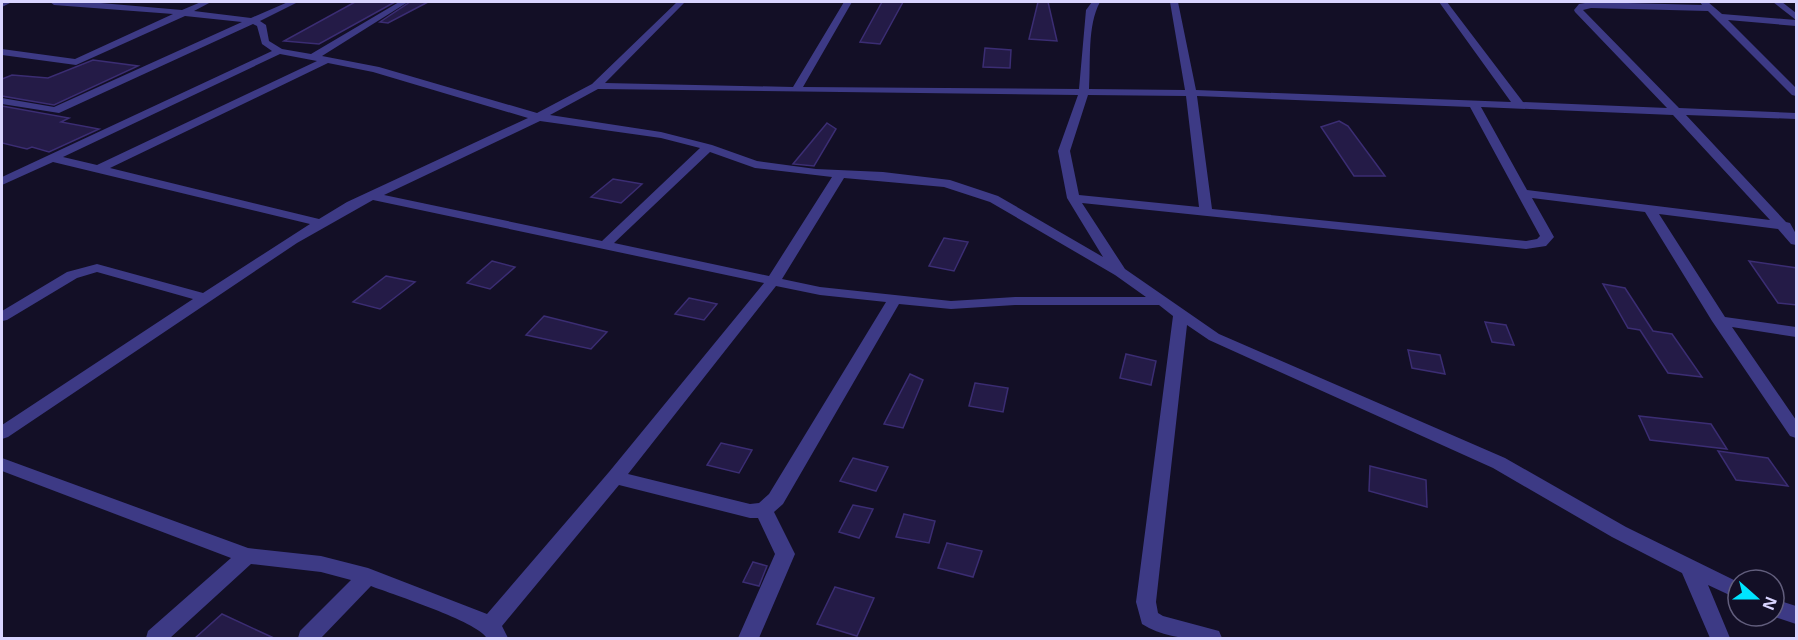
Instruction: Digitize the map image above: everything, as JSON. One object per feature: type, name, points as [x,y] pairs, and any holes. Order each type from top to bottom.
[{"type":"street","points":[[2,4],[9,2]]},
{"type":"street","points":[[54,2],[185,12],[253,21],[261,25],[265,42],[279,51],[329,59],[422,82],[538,117],[662,135],[708,147],[755,164],[816,173],[883,176],[946,183],[994,199],[1120,272],[1214,336],[1499,463],[1619,532],[1726,585]]},
{"type":"street","points":[[2,52],[76,62],[207,2]]},
{"type":"street","points":[[2,101],[55,111],[294,2]]},
{"type":"street","points":[[312,58],[404,2]]},
{"type":"street","points":[[2,433],[205,297],[321,223],[371,196],[538,117],[596,86],[681,2]]},
{"type":"street","points":[[796,90],[848,2]]},
{"type":"street","points":[[1096,2],[1090,10],[1087,31],[1084,93],[1064,151],[1073,198],[1120,272]]},
{"type":"street","points":[[1174,2],[1191,93],[1206,212]]},
{"type":"street","points":[[1443,2],[1520,105]]},
{"type":"street","points":[[1777,2],[1797,17]]},
{"type":"street","points":[[1797,93],[1708,5],[1591,5],[1582,6],[1578,10],[1797,241]]},
{"type":"street","points":[[1721,17],[1797,23]]},
{"type":"street","points":[[2,180],[279,51]]},
{"type":"street","points":[[97,170],[329,59]]},
{"type":"street","points":[[596,86],[1191,93],[1797,116]]},
{"type":"street","points":[[1073,198],[1526,245],[1541,243],[1546,237],[1474,105]]},
{"type":"street","points":[[605,245],[708,147]]},
{"type":"street","points":[[52,158],[321,223]]},
{"type":"street","points":[[2,464],[247,556],[321,564],[368,576],[492,633],[773,281],[840,174]]},
{"type":"street","points":[[1524,193],[1797,227]]},
{"type":"street","points":[[371,196],[820,291],[951,305],[1015,301],[1162,301]]},
{"type":"street","points":[[1649,208],[1720,321],[1797,432]]},
{"type":"street","points":[[2,317],[72,275],[97,268],[205,297]]},
{"type":"street","points":[[615,477],[750,511],[764,510],[776,500],[895,299]]},
{"type":"street","points":[[1181,314],[1146,602],[1149,618],[1159,625],[1203,634],[1210,639]]},
{"type":"street","points":[[1720,321],[1797,332]]},
{"type":"street","points":[[749,639],[785,554],[764,510]]},
{"type":"street","points":[[156,639],[247,556]]},
{"type":"street","points":[[1690,567],[1720,639]]},
{"type":"street","points":[[308,639],[368,576]]},
{"type":"building","points":[[355,2],[395,2],[319,44],[284,41]]},
{"type":"building","points":[[410,2],[428,2],[388,23],[380,22]]},
{"type":"building","points":[[882,2],[903,2],[880,44],[860,42]]},
{"type":"building","points":[[1038,2],[1048,2],[1057,41],[1029,39]]},
{"type":"building","points":[[985,48],[1011,50],[1010,68],[983,67]]},
{"type":"building","points":[[93,60],[138,66],[54,105],[2,96],[2,79],[12,75],[48,78]]},
{"type":"building","points":[[2,106],[69,118],[61,122],[99,129],[49,152],[32,147],[27,149],[2,143]]},
{"type":"building","points":[[1339,121],[1348,126],[1385,176],[1354,176],[1321,127]]},
{"type":"building","points":[[827,123],[836,129],[814,166],[793,164]]},
{"type":"building","points":[[613,179],[642,184],[621,203],[591,197]]},
{"type":"building","points":[[944,238],[968,242],[954,271],[929,266]]},
{"type":"building","points":[[492,261],[515,267],[490,289],[467,283]]},
{"type":"building","points":[[1749,261],[1797,268],[1797,305],[1778,303]]},
{"type":"building","points":[[386,276],[415,282],[380,309],[353,302]]},
{"type":"building","points":[[1603,284],[1625,288],[1653,331],[1672,334],[1702,377],[1668,373],[1640,330],[1628,328]]},
{"type":"building","points":[[689,298],[717,304],[704,320],[675,314]]},
{"type":"building","points":[[544,316],[607,332],[591,349],[526,335]]},
{"type":"building","points":[[1485,322],[1506,325],[1514,345],[1492,342]]},
{"type":"building","points":[[1408,350],[1440,355],[1445,374],[1412,368]]},
{"type":"building","points":[[1126,354],[1156,361],[1151,385],[1120,378]]},
{"type":"building","points":[[910,374],[923,380],[903,428],[884,424]]},
{"type":"building","points":[[975,383],[1008,388],[1003,412],[969,406]]},
{"type":"building","points":[[1639,416],[1711,424],[1727,449],[1650,440]]},
{"type":"building","points":[[721,443],[752,450],[739,473],[707,465]]},
{"type":"building","points":[[1718,451],[1768,458],[1788,486],[1736,480]]},
{"type":"building","points":[[853,458],[888,467],[876,491],[840,481]]},
{"type":"building","points":[[1370,466],[1426,480],[1427,507],[1369,491]]},
{"type":"building","points":[[853,505],[873,509],[859,538],[839,532]]},
{"type":"building","points":[[904,514],[935,521],[929,543],[896,537]]},
{"type":"building","points":[[947,543],[982,551],[973,577],[938,568]]},
{"type":"building","points":[[753,562],[767,566],[759,586],[743,582]]},
{"type":"building","points":[[835,587],[874,598],[857,636],[817,624]]},
{"type":"building","points":[[222,614],[276,639],[194,639]]}]
